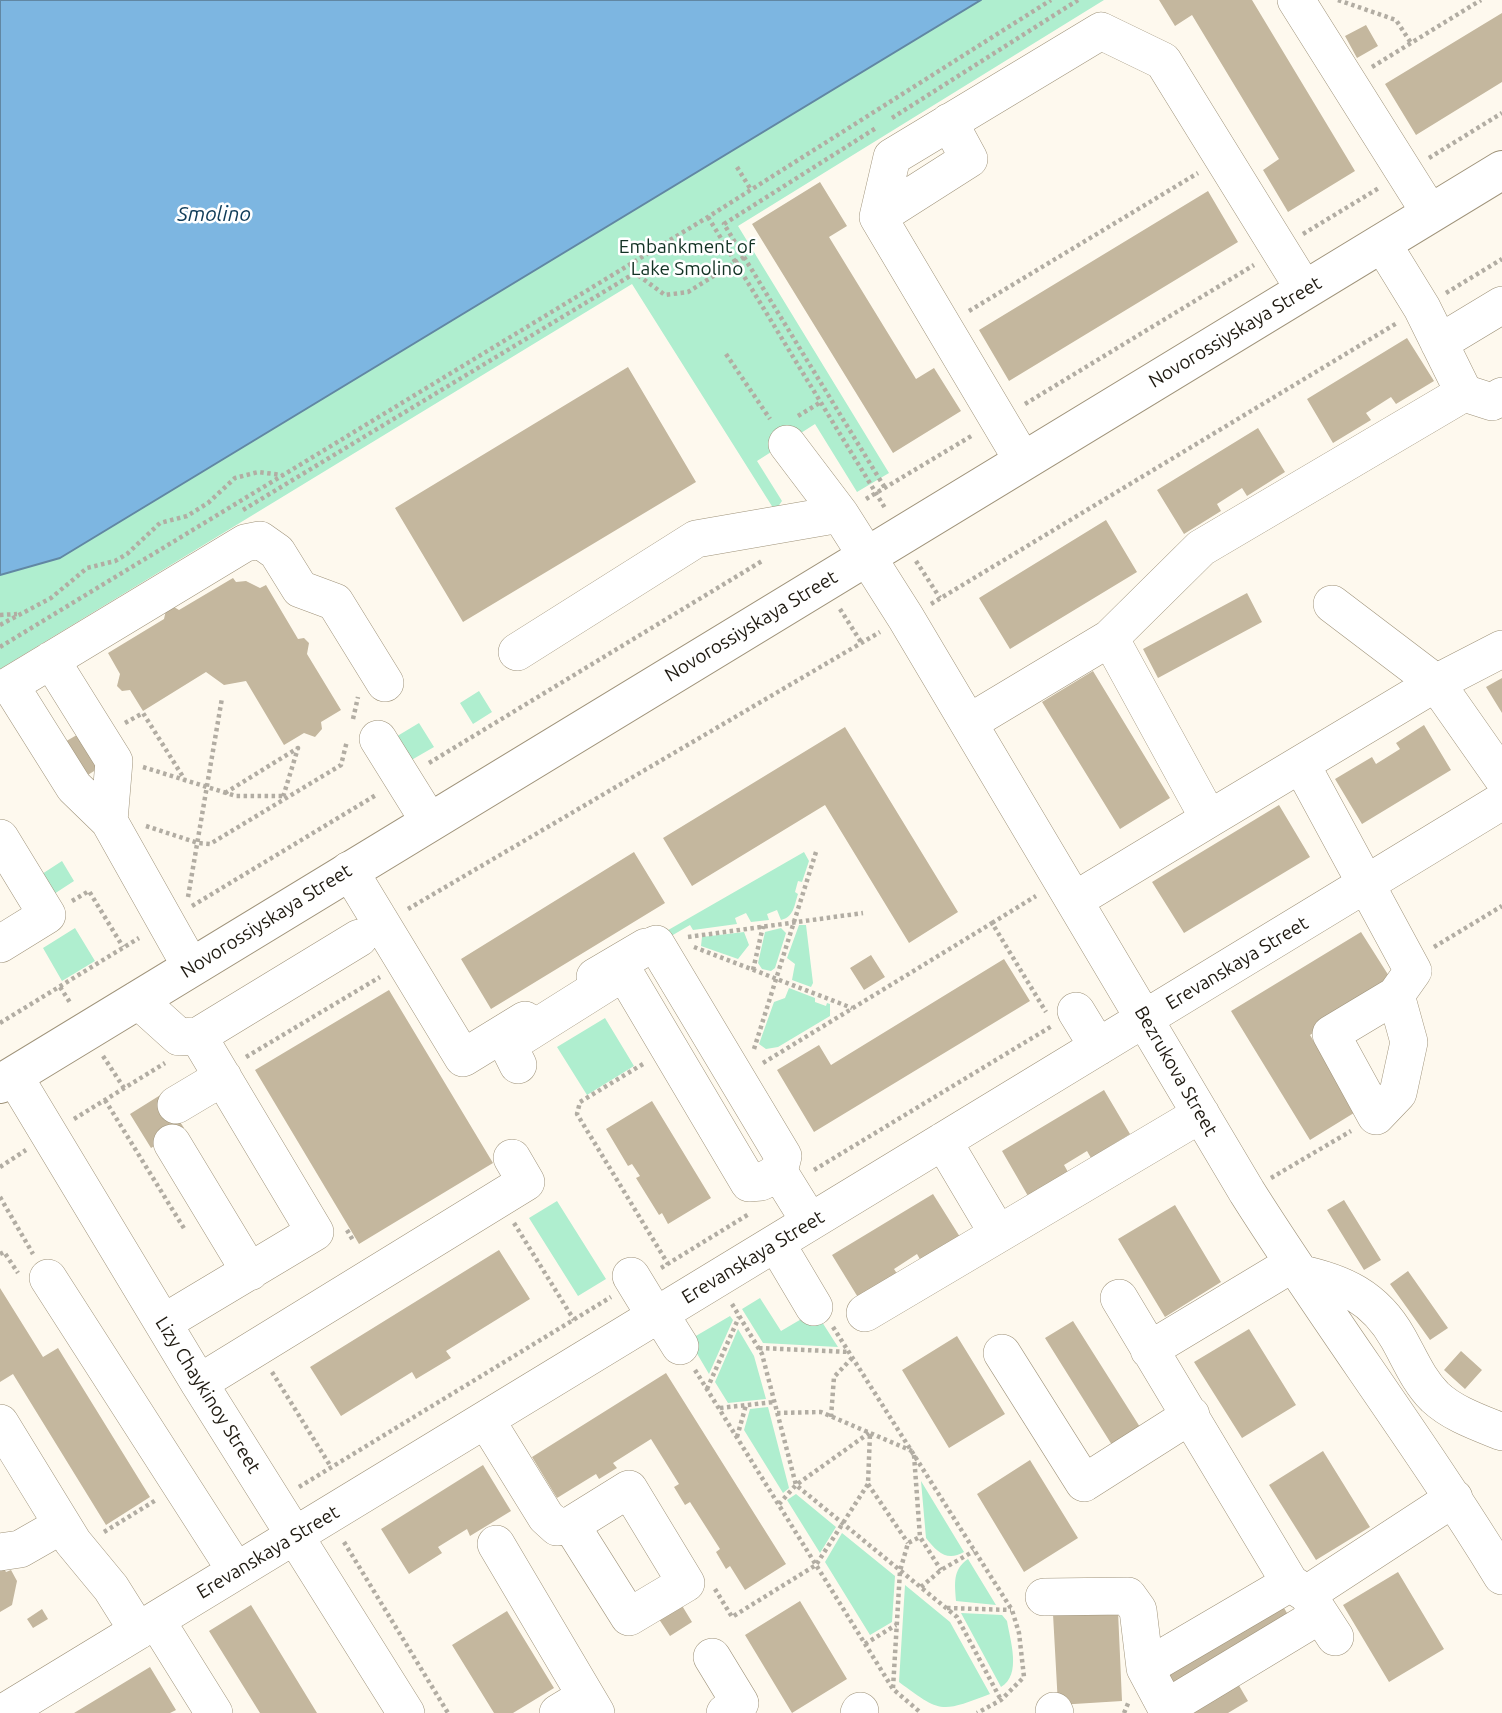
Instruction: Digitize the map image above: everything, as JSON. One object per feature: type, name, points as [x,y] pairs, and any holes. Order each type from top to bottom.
[{"type":"main road","name":"Novorossiyskaya Street","points":[[7,1080],[1502,170]]},
{"type":"street","points":[[1296,0],[1430,213]]},
{"type":"street","points":[[1023,461],[878,217],[892,157],[949,122],[1101,31],[1163,61],[1304,289]]},
{"type":"street","points":[[1382,243],[1422,308],[1464,393],[1492,402],[1502,396]]},
{"type":"street","points":[[1439,343],[1502,304]]},
{"type":"street","points":[[970,722],[1110,638],[1201,548],[1464,393]]},
{"type":"street","name":"Bezrukova Street","points":[[784,432],[840,514],[970,722],[1057,897],[1145,1018],[1295,1269],[1454,1499],[1502,1576]]},
{"type":"street","points":[[517,652],[696,539],[840,514]]},
{"type":"street","points":[[123,822],[74,787],[10,685],[245,542],[260,540],[277,552],[300,589],[335,602],[368,685]]},
{"type":"street","points":[[1332,604],[1436,683],[1502,777]]},
{"type":"street","points":[[1110,638],[1209,819]]},
{"type":"street","points":[[1057,897],[1209,819],[1302,766],[1436,683],[1502,649]]},
{"type":"street","points":[[51,660],[114,761],[123,822],[166,923],[191,967]]},
{"type":"street","points":[[359,734],[403,779],[429,821]]},
{"type":"street","points":[[1302,766],[1367,884],[1402,979],[1409,1042],[1398,1093],[1376,1116],[1331,1034],[1402,979]]},
{"type":"street","name":"Erevanskaya Street","points":[[4,1713],[1502,801]]},
{"type":"street","points":[[0,838],[47,915],[0,944]]},
{"type":"street","points":[[349,870],[463,1058],[668,943],[783,1156],[810,1222]]},
{"type":"street","points":[[176,1105],[210,1058],[359,938]]},
{"type":"street","points":[[518,1065],[509,1045],[624,972],[749,1183],[791,1174]]},
{"type":"street","points":[[138,1000],[179,1037],[210,1058],[315,1232],[163,1323]]},
{"type":"street","points":[[1076,1011],[1098,1047]]},
{"type":"street","name":"Lizy Chaykinoy Street","points":[[7,1080],[48,1135],[199,1383],[406,1713]]},
{"type":"street","points":[[865,1312],[1201,1114]]},
{"type":"street","points":[[943,1141],[997,1232]]},
{"type":"street","points":[[172,1143],[250,1272]]},
{"type":"street","points":[[199,1383],[526,1182],[512,1158]]},
{"type":"street","points":[[776,1243],[814,1307]]},
{"type":"street","points":[[41,1267],[236,1572]]},
{"type":"street","points":[[1149,1350],[1295,1269],[1334,1281],[1368,1303],[1385,1319],[1415,1373],[1438,1400],[1457,1412],[1502,1432]]},
{"type":"street","points":[[633,1279],[680,1346]]},
{"type":"street","points":[[1119,1298],[1149,1350],[1313,1607]]},
{"type":"street","points":[[1002,1353],[1083,1483],[1191,1415]]},
{"type":"street","points":[[486,1420],[546,1517],[557,1527],[571,1525]]},
{"type":"street","points":[[0,1423],[78,1532],[111,1588],[147,1625],[214,1713]]},
{"type":"street","points":[[1028,1604],[1128,1596],[1138,1610],[1145,1668],[1168,1711],[1313,1607],[1454,1499]]},
{"type":"street","points":[[0,1552],[78,1532]]},
{"type":"street","points":[[496,1544],[580,1707]]},
{"type":"street","points":[[1145,1668],[1313,1607]]},
{"type":"street","points":[[712,1657],[740,1703],[725,1713]]},
{"type":"path","points":[[0,647],[708,217],[1051,0]]},
{"type":"path","points":[[889,119],[1078,0]]},
{"type":"path","points":[[1338,0],[1396,20],[1410,43]]},
{"type":"path","points":[[1346,82],[1482,0]]},
{"type":"path","points":[[840,514],[1502,113]]},
{"type":"path","points":[[877,127],[724,224],[885,488]]},
{"type":"path","points":[[942,327],[1223,158]]},
{"type":"path","points":[[737,167],[751,190]]},
{"type":"path","points":[[708,217],[940,598]]},
{"type":"path","points":[[235,515],[635,273],[665,295],[676,296],[744,257]]},
{"type":"path","points":[[726,354],[784,432],[821,402]]},
{"type":"path","points":[[0,625],[51,598],[86,568],[115,561],[127,554],[160,523],[187,516],[208,503],[235,478],[258,472],[283,475]]},
{"type":"path","points":[[222,698],[185,911],[774,554]]},
{"type":"path","points":[[0,615],[17,614]]},
{"type":"path","points":[[123,822],[210,844],[341,765],[359,734],[358,698],[368,685]]},
{"type":"path","points":[[116,729],[143,713],[186,782]]},
{"type":"path","points":[[224,793],[298,748],[283,798]]},
{"type":"path","points":[[141,766],[224,793],[283,798]]},
{"type":"path","points":[[753,1054],[816,852]]},
{"type":"path","points":[[47,915],[89,891],[124,947]]},
{"type":"path","points":[[759,1066],[992,923],[1057,897]]},
{"type":"path","points":[[1402,979],[1502,906]]},
{"type":"path","points":[[668,943],[794,921],[863,913]]},
{"type":"path","points":[[0,1023],[166,923]]},
{"type":"path","points":[[274,1502],[574,1320],[633,1279],[668,1264],[747,1216],[791,1174],[811,1172],[1054,1025],[992,923]]},
{"type":"path","points":[[753,970],[763,926]]},
{"type":"path","points":[[668,943],[753,970],[853,1008]]},
{"type":"path","points":[[0,1167],[168,1061],[244,1058],[381,977]]},
{"type":"path","points":[[650,1063],[580,1102],[577,1114],[668,1264]]},
{"type":"path","points":[[1247,1192],[1376,1116]]},
{"type":"path","points":[[0,1197],[41,1267]]},
{"type":"path","points":[[499,1198],[574,1320]]},
{"type":"path","points":[[740,1204],[747,1216]]},
{"type":"path","points":[[697,1246],[758,1348],[796,1485],[957,1617],[1002,1700]]},
{"type":"path","points":[[814,1307],[823,1311],[974,1551],[1028,1604]]},
{"type":"path","points":[[707,1388],[739,1316]]},
{"type":"path","points":[[680,1346],[893,1689],[921,1713]]},
{"type":"path","points":[[758,1348],[851,1355]]},
{"type":"path","points":[[831,1416],[834,1377],[851,1355]]},
{"type":"path","points":[[719,1408],[774,1402]]},
{"type":"path","points":[[737,1437],[746,1405]]},
{"type":"path","points":[[777,1413],[821,1412],[913,1453]]},
{"type":"path","points":[[779,1504],[796,1485],[870,1433]]},
{"type":"path","points":[[711,1583],[732,1618],[816,1565],[868,1484],[870,1433]]},
{"type":"path","points":[[913,1453],[920,1537],[941,1570]]},
{"type":"path","points":[[310,1480],[447,1713]]},
{"type":"path","points":[[868,1484],[908,1543]]},
{"type":"path","points":[[78,1532],[181,1486]]},
{"type":"path","points":[[893,1689],[900,1571],[908,1543],[920,1537]]},
{"type":"path","points":[[921,1587],[941,1570],[974,1551]]},
{"type":"path","points":[[946,1608],[1028,1604]]},
{"type":"path","points":[[976,1713],[1002,1700],[1024,1677],[1019,1633],[1028,1604]]},
{"type":"path","points":[[865,1644],[897,1625]]},
{"type":"green space","name":"Embankment of Lake Smolino","points":[[981,0],[1104,0],[738,226],[889,473],[857,492],[815,424],[757,461],[782,501],[775,511],[632,284],[0,669],[0,575],[60,558]]},
{"type":"green space","points":[[479,691],[492,712],[473,724],[460,703]]},
{"type":"green space","points":[[419,723],[434,747],[408,762],[394,738]]},
{"type":"green space","points":[[804,852],[809,861],[802,882],[798,881],[795,892],[798,894],[793,910],[785,919],[781,920],[777,910],[767,914],[769,920],[751,922],[746,913],[735,918],[737,924],[693,930],[690,925],[666,939],[663,933]]},
{"type":"green space","points":[[62,861],[74,881],[54,894],[42,874]]},
{"type":"green space","points":[[799,925],[806,925],[813,983],[811,987],[792,980],[795,964],[787,958]]},
{"type":"green space","points":[[75,928],[95,961],[62,981],[43,948]]},
{"type":"green space","points":[[781,928],[786,933],[775,968],[771,971],[762,969],[758,963],[765,932]]},
{"type":"green space","points":[[744,932],[749,945],[738,959],[701,946],[702,937]]},
{"type":"green space","points":[[789,988],[815,998],[815,1002],[826,1006],[827,1003],[830,1004],[830,1016],[778,1047],[766,1049],[759,1044],[774,1002],[785,998]]},
{"type":"green space","points":[[605,1018],[634,1066],[587,1095],[557,1047]]},
{"type":"green space","points":[[557,1201],[606,1279],[578,1296],[529,1218]]},
{"type":"green space","points":[[760,1298],[781,1331],[815,1311],[838,1347],[763,1343],[742,1309]]},
{"type":"green space","points":[[730,1316],[733,1320],[709,1374],[689,1340]]},
{"type":"green space","points":[[738,1329],[754,1356],[766,1399],[728,1403],[715,1382]]},
{"type":"green space","points":[[768,1407],[789,1488],[783,1493],[744,1430],[750,1409]]},
{"type":"green space","points":[[921,1481],[964,1552],[947,1556],[934,1548],[926,1538]]},
{"type":"green space","points":[[796,1494],[836,1527],[820,1553],[787,1500]]},
{"type":"green space","points":[[842,1533],[895,1576],[892,1622],[870,1635],[825,1562]]},
{"type":"green space","points":[[968,1559],[996,1605],[956,1601],[957,1573]]},
{"type":"green space","points":[[905,1585],[950,1622],[990,1694],[950,1707],[941,1707],[924,1700],[899,1682]]},
{"type":"green space","points":[[961,1613],[1002,1615],[1007,1621],[1013,1666],[1007,1681],[1001,1687]]},
{"type":"water","name":"Smolino","points":[[0,0],[981,0],[60,558],[0,575]]},
{"type":"building","points":[[1159,0],[1252,0],[1355,171],[1288,212],[1263,170],[1279,159],[1192,15],[1175,26]]},
{"type":"building","points":[[1502,13],[1502,82],[1416,135],[1385,84]]},
{"type":"building","points":[[1366,25],[1378,46],[1357,58],[1345,36]]},
{"type":"building","points":[[820,182],[847,226],[829,237],[916,379],[934,368],[961,411],[893,453],[752,224]]},
{"type":"building","points":[[1208,191],[1238,242],[1009,381],[979,330]]},
{"type":"building","points":[[1407,338],[1434,381],[1396,404],[1391,397],[1366,413],[1371,420],[1333,443],[1307,399]]},
{"type":"building","points":[[628,367],[696,482],[463,622],[395,508]]},
{"type":"building","points":[[1258,428],[1285,472],[1247,496],[1242,488],[1217,504],[1221,511],[1184,534],[1157,490]]},
{"type":"building","points":[[1106,520],[1137,572],[1010,649],[979,598]]},
{"type":"building","points":[[233,578],[236,582],[246,581],[260,588],[266,585],[298,639],[304,638],[309,643],[307,654],[341,710],[321,722],[322,729],[315,737],[304,733],[284,745],[246,681],[224,685],[206,672],[143,711],[130,690],[122,691],[117,686],[120,674],[108,653],[164,619],[166,610],[174,607],[179,610]]},
{"type":"building","points":[[1247,593],[1262,622],[1158,678],[1143,649]]},
{"type":"building","points":[[1093,671],[1170,798],[1120,829],[1042,702]]},
{"type":"building","points":[[1502,678],[1502,713],[1486,687]]},
{"type":"building","points":[[1424,725],[1451,770],[1362,824],[1335,779],[1372,757],[1376,764],[1400,749],[1396,743]]},
{"type":"building","points":[[845,727],[958,912],[909,943],[825,805],[692,886],[663,838]]},
{"type":"building","points":[[82,732],[102,766],[83,778],[63,743]]},
{"type":"building","points":[[1279,805],[1310,857],[1184,933],[1152,882]]},
{"type":"building","points":[[634,852],[665,903],[491,1009],[461,959]]},
{"type":"building","points":[[1361,932],[1394,984],[1310,1035],[1316,1045],[1321,1042],[1362,1108],[1310,1140],[1231,1011]]},
{"type":"building","points":[[871,955],[885,977],[864,990],[850,968]]},
{"type":"building","points":[[1004,959],[1030,1001],[814,1132],[777,1070],[819,1045],[831,1065]]},
{"type":"building","points":[[389,990],[493,1163],[359,1244],[255,1070]]},
{"type":"building","points":[[1104,1090],[1130,1134],[1091,1158],[1087,1151],[1064,1165],[1068,1172],[1028,1196],[1002,1151]]},
{"type":"building","points":[[162,1094],[184,1128],[151,1148],[130,1114]]},
{"type":"building","points":[[652,1101],[711,1198],[668,1224],[662,1213],[659,1215],[636,1178],[640,1176],[632,1164],[628,1166],[606,1129]]},
{"type":"building","points":[[933,1194],[960,1237],[921,1261],[917,1254],[894,1269],[898,1275],[859,1299],[832,1255]]},
{"type":"building","points":[[1344,1200],[1381,1260],[1364,1270],[1327,1210]]},
{"type":"building","points":[[1175,1205],[1221,1282],[1165,1317],[1118,1239]]},
{"type":"building","points":[[499,1250],[530,1299],[446,1351],[451,1358],[416,1379],[412,1372],[341,1416],[310,1367]]},
{"type":"building","points":[[1408,1271],[1448,1328],[1430,1340],[1390,1284]]},
{"type":"building","points":[[0,1288],[43,1357],[58,1348],[150,1497],[106,1525],[13,1374],[0,1382]]},
{"type":"building","points":[[1073,1321],[1145,1435],[1117,1453],[1045,1338]]},
{"type":"building","points":[[1249,1329],[1296,1405],[1242,1438],[1194,1362]]},
{"type":"building","points":[[957,1336],[1005,1414],[949,1448],[902,1370]]},
{"type":"building","points":[[1461,1351],[1482,1370],[1465,1389],[1444,1370]]},
{"type":"building","points":[[666,1373],[786,1564],[745,1590],[730,1566],[726,1569],[716,1552],[720,1549],[690,1502],[685,1505],[674,1487],[679,1484],[651,1439],[613,1463],[617,1468],[599,1479],[596,1474],[557,1498],[532,1457]]},
{"type":"building","points":[[1323,1451],[1370,1527],[1316,1560],[1269,1485]]},
{"type":"building","points":[[1030,1460],[1078,1538],[1024,1572],[977,1494]]},
{"type":"building","points":[[483,1465],[511,1511],[470,1536],[467,1529],[438,1547],[442,1553],[409,1574],[381,1529]]},
{"type":"building","points":[[0,1562],[6,1572],[11,1570],[17,1581],[12,1605],[0,1612]]},
{"type":"building","points":[[1398,1572],[1444,1649],[1389,1682],[1343,1605]]},
{"type":"building","points":[[1278,1598],[1293,1623],[1172,1695],[1157,1670]]},
{"type":"building","points":[[678,1599],[692,1622],[670,1636],[655,1613]]},
{"type":"building","points":[[800,1601],[847,1679],[792,1713],[745,1635]]},
{"type":"building","points":[[251,1605],[317,1713],[260,1713],[209,1631]]},
{"type":"building","points":[[42,1609],[48,1619],[33,1628],[27,1619]]},
{"type":"building","points":[[507,1611],[554,1688],[513,1713],[494,1713],[452,1645]]},
{"type":"building","points":[[1118,1611],[1122,1701],[1058,1705],[1053,1614]]},
{"type":"building","points":[[150,1667],[176,1710],[170,1713],[74,1713]]},
{"type":"building","points":[[1234,1677],[1248,1701],[1228,1713],[1194,1713],[1188,1704]]}]
